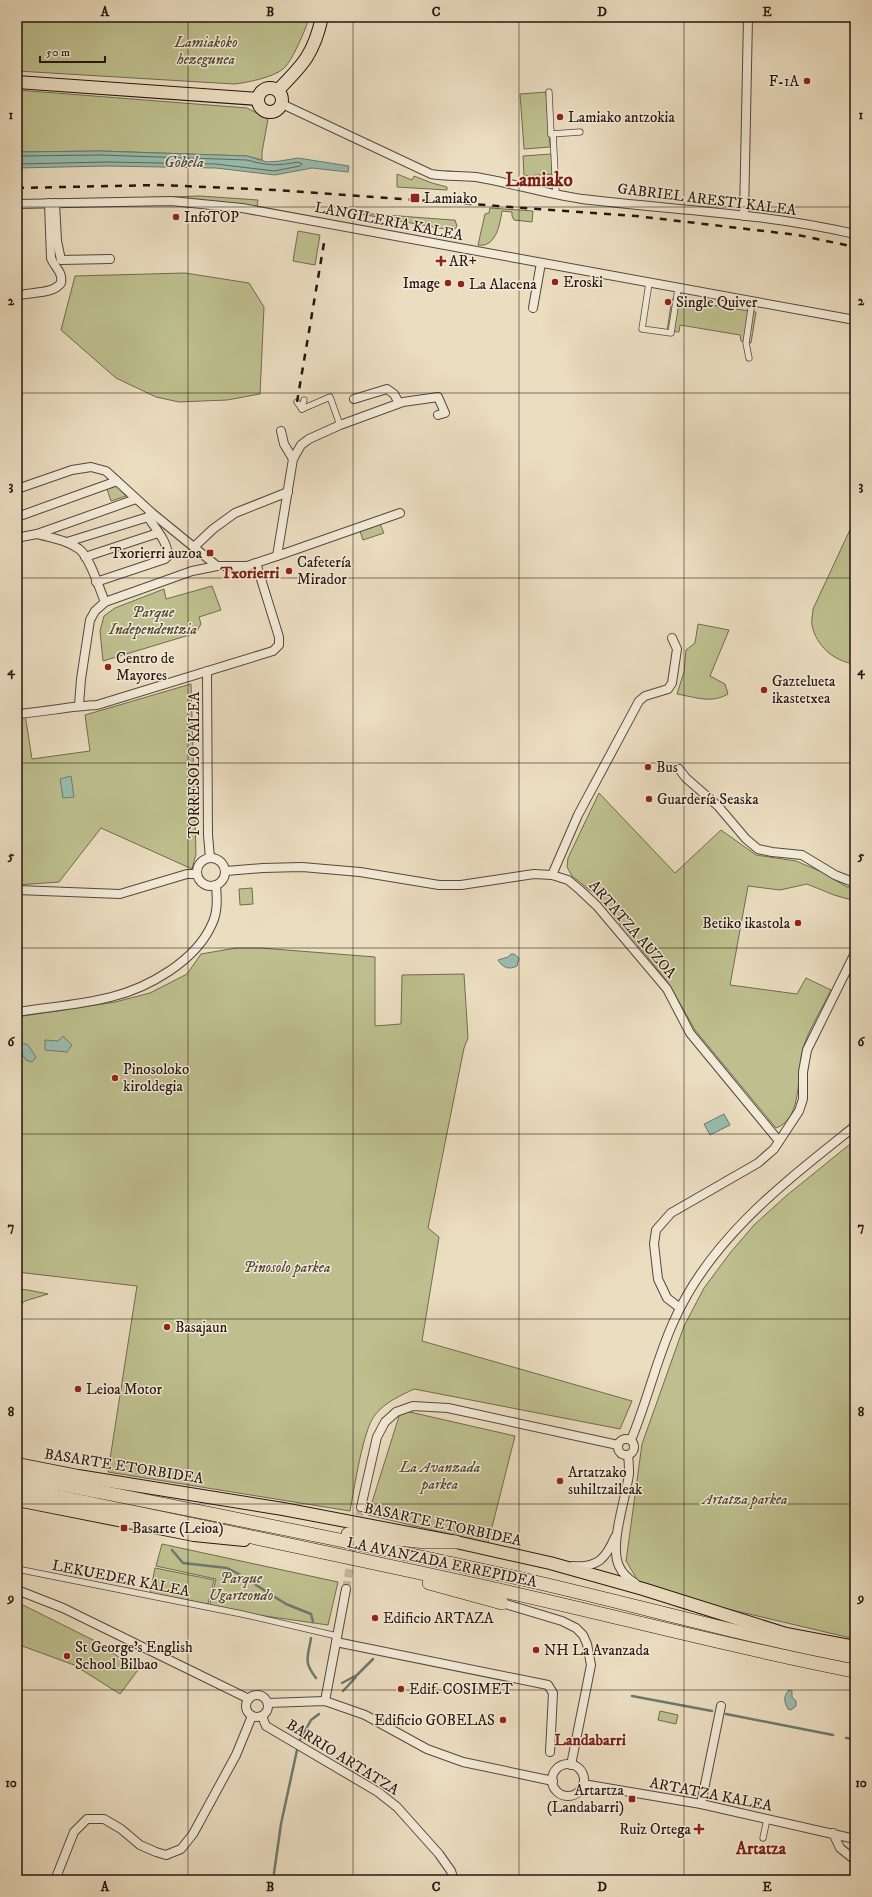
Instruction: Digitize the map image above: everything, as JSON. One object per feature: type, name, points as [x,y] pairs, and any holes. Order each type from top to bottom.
[{"type":"highway","name":"LA AVANZADA ERREPIDEA","points":[[21,1489],[263,1525],[395,1552],[615,1602],[784,1643],[855,1658]]},
{"type":"highway","name":"LA AVANZADA ERREPIDEA","points":[[21,1489],[337,1555],[855,1671]]},
{"type":"highway","points":[[263,1525],[391,1539],[426,1542],[456,1542]]},
{"type":"highway","points":[[337,1555],[396,1574],[502,1603]]},
{"type":"highway","points":[[615,1602],[682,1611],[746,1627],[786,1634]]},
{"type":"main road","points":[[278,90],[309,55],[318,34],[322,17]]},
{"type":"main road","points":[[17,82],[258,99]]},
{"type":"main road","points":[[270,87],[278,90],[283,99],[282,104],[277,110],[268,112],[261,107],[258,99],[261,91],[270,87]]},
{"type":"main road","name":"BASARTE ETORBIDEA","points":[[17,1464],[78,1476],[283,1509],[456,1542],[550,1563],[786,1634],[855,1647]]},
{"type":"street","points":[[744,216],[748,17]]},
{"type":"street","points":[[549,92],[556,193]]},
{"type":"street","name":"GABRIEL ARESTI KALEA","points":[[282,104],[431,174],[444,177],[475,177],[580,198],[744,216],[831,228],[855,234]]},
{"type":"street","points":[[551,134],[580,132]]},
{"type":"street","name":"LANGILERIA KALEA","points":[[17,204],[171,201],[242,208],[678,289],[855,320]]},
{"type":"street","points":[[52,203],[61,260],[110,259]]},
{"type":"street","points":[[17,296],[30,292],[50,291],[57,288],[61,283],[60,273],[52,262],[51,258],[52,203]]},
{"type":"street","points":[[533,308],[541,263]]},
{"type":"street","points":[[649,283],[642,329],[671,334],[678,289]]},
{"type":"street","points":[[748,358],[746,342],[752,302]]},
{"type":"street","points":[[354,399],[387,389],[394,394],[399,403]]},
{"type":"street","points":[[302,408],[330,397],[340,424]]},
{"type":"street","points":[[277,556],[293,459],[301,445],[309,439],[340,424],[399,403],[438,397],[445,412],[438,415]]},
{"type":"street","points":[[302,408],[304,400]]},
{"type":"street","points":[[297,402],[302,408]]},
{"type":"street","points":[[281,431],[284,444],[293,459]]},
{"type":"street","points":[[17,489],[72,470],[91,467],[106,471],[136,499],[150,515],[217,566]]},
{"type":"street","points":[[17,517],[117,481]]},
{"type":"street","points":[[194,547],[213,529],[235,513],[288,492]]},
{"type":"street","points":[[17,534],[21,536],[37,534],[136,499]]},
{"type":"street","points":[[79,705],[81,679],[90,620],[95,611],[104,602],[192,571],[217,566],[248,566],[400,513]]},
{"type":"street","points":[[96,582],[165,559],[168,556],[168,552],[150,515]]},
{"type":"street","points":[[67,542],[150,515]]},
{"type":"street","points":[[85,557],[158,533]]},
{"type":"street","points":[[37,534],[67,542],[80,549],[85,557],[104,602]]},
{"type":"street","points":[[17,714],[71,708],[79,705],[97,705],[273,651],[279,645],[279,637],[256,563]]},
{"type":"street","points":[[226,872],[263,868],[302,867],[348,871],[439,884],[461,885],[517,875],[552,875],[578,815],[639,701],[645,696],[668,689],[672,683],[677,649],[672,638]]},
{"type":"street","name":"TORRESOLO KALEA","points":[[208,671],[208,836],[210,858]]},
{"type":"street","points":[[679,769],[686,778],[718,806],[746,838],[758,849],[802,855],[835,875],[855,883]]},
{"type":"street","points":[[210,858],[214,858],[222,862],[226,872],[223,881],[216,885],[210,886],[201,882],[197,874],[197,869],[202,862],[210,858]]},
{"type":"street","points":[[17,890],[120,894],[187,874],[197,874]]},
{"type":"street","name":"ARTATZA AUZOA","points":[[552,875],[568,880],[597,906],[667,989],[690,1033],[779,1140]]},
{"type":"street","points":[[17,1012],[111,997],[135,989],[161,976],[181,962],[201,942],[209,931],[216,911],[216,885]]},
{"type":"street","points":[[680,1308],[667,1298],[658,1279],[654,1244],[656,1230],[671,1213],[758,1163],[774,1149],[793,1122],[803,1099],[803,1072],[807,1050],[847,966],[855,953]]},
{"type":"street","points":[[631,1440],[642,1413],[665,1342],[680,1308],[714,1254],[767,1198],[855,1126]]},
{"type":"street","points":[[361,1506],[380,1432],[385,1422],[396,1412],[413,1406],[448,1408],[618,1445]]},
{"type":"street","points":[[618,1445],[623,1439],[631,1440]]},
{"type":"street","points":[[628,1456],[633,1452],[635,1447],[631,1440]]},
{"type":"street","points":[[618,1445],[620,1453],[628,1456]]},
{"type":"street","points":[[628,1456],[629,1474],[618,1531],[616,1554],[619,1566],[626,1577],[643,1590]]},
{"type":"street","points":[[550,1563],[583,1566],[595,1564],[603,1559],[609,1552],[618,1531]]},
{"type":"street","name":"LEKUEDER KALEA","points":[[17,1569],[235,1613],[337,1639]]},
{"type":"street","points":[[326,1701],[346,1589]]},
{"type":"street","points":[[17,1590],[63,1608],[249,1699],[258,1696],[264,1698],[268,1703],[267,1710],[262,1716],[252,1716]]},
{"type":"street","points":[[502,1603],[562,1621],[576,1628],[583,1635],[587,1644],[591,1665],[571,1765]]},
{"type":"street","points":[[337,1639],[548,1685],[554,1693],[550,1752]]},
{"type":"street","points":[[249,1699],[246,1708],[252,1716]]},
{"type":"street","points":[[268,1703],[326,1701],[366,1715],[427,1749],[463,1762],[553,1781]]},
{"type":"street","points":[[701,1804],[721,1706]]},
{"type":"street","points":[[55,1880],[74,1832],[87,1819],[104,1819],[121,1829],[140,1845],[156,1852],[166,1855],[181,1849],[193,1834],[236,1756],[252,1716]]},
{"type":"street","name":"BARRIO ARTATZA","points":[[262,1716],[266,1726],[378,1792],[397,1807],[439,1854],[451,1871],[454,1880]]},
{"type":"street","points":[[571,1765],[582,1772],[584,1784],[578,1793],[568,1796],[559,1793],[556,1790],[553,1781],[555,1772],[558,1768],[571,1765]]},
{"type":"street","name":"ARTATZA KALEA","points":[[584,1784],[701,1804],[855,1839]]},
{"type":"street","points":[[763,1838],[766,1818]]},
{"type":"street","points":[[833,1833],[840,1848],[855,1860]]},
{"type":"green space","name":"Lamiakoko hezegunea","points":[[17,17],[310,17],[295,52],[283,69],[267,77],[234,84],[17,71]]},
{"type":"green space","points":[[17,90],[247,108],[268,119],[262,160],[247,156],[100,151],[17,152]]},
{"type":"green space","points":[[546,92],[550,147],[524,149],[520,94]]},
{"type":"green space","points":[[551,154],[553,174],[524,176],[523,156]]},
{"type":"green space","points":[[397,174],[412,180],[414,176],[447,187],[447,190],[397,187]]},
{"type":"green space","points":[[200,196],[258,200],[257,207],[169,197]]},
{"type":"green space","points":[[490,208],[533,211],[532,222],[514,220],[512,212],[502,211],[500,222],[493,239],[484,245],[478,245],[485,214],[489,213]]},
{"type":"green space","points":[[360,213],[455,220],[457,226],[455,229],[451,230]]},
{"type":"green space","points":[[298,231],[320,235],[315,265],[293,261]]},
{"type":"green space","points":[[185,273],[249,283],[264,307],[260,394],[227,400],[179,402],[156,397],[116,378],[61,330],[75,276]]},
{"type":"green space","points":[[672,299],[756,312],[751,343],[741,341],[740,335],[680,325],[679,332],[667,331]]},
{"type":"green space","points":[[117,486],[126,496],[111,501],[107,489]]},
{"type":"green space","points":[[855,519],[854,664],[840,660],[822,646],[814,633],[812,621],[813,609]]},
{"type":"green space","points":[[380,524],[384,533],[363,540],[360,531]]},
{"type":"green space","name":"Parque Independentzia","points":[[212,586],[221,610],[199,617],[201,624],[196,633],[103,661],[100,631],[104,616],[115,608],[164,589],[166,599]]},
{"type":"green space","points":[[698,624],[729,630],[710,676],[725,684],[728,694],[715,699],[703,699],[677,694],[684,672],[686,650],[695,643]]},
{"type":"green space","points":[[191,684],[196,854],[192,869],[101,828],[59,882],[17,885],[17,714],[25,714],[32,759],[90,751],[85,715]]},
{"type":"green space","points":[[599,793],[675,873],[721,830],[756,855],[796,861],[822,872],[847,887],[855,888],[855,901],[834,895],[807,884],[780,890],[748,886],[730,985],[797,994],[806,978],[831,990],[805,1041],[801,1058],[795,1105],[791,1115],[785,1123],[776,1128],[695,1030],[669,984],[642,950],[596,895],[572,876],[567,867],[568,858]]},
{"type":"green space","points":[[252,888],[253,904],[240,905],[239,889]]},
{"type":"green space","name":"Pinosolo parkea","points":[[236,948],[261,948],[375,957],[375,1026],[401,1024],[402,975],[464,974],[468,1038],[464,1048],[428,1228],[439,1237],[422,1341],[632,1401],[620,1429],[414,1389],[383,1406],[371,1422],[363,1446],[350,1511],[108,1472],[137,1286],[17,1272],[17,1017],[115,1002],[150,993],[187,974],[201,954]]},
{"type":"green space","name":"Artatza parkea","points":[[855,1140],[855,1639],[643,1589],[626,1561],[642,1444],[684,1326],[704,1288],[730,1253],[754,1225],[786,1196]]},
{"type":"green space","points":[[17,1289],[48,1294],[25,1301],[17,1308]]},
{"type":"green space","name":"La Avanzada parkea","points":[[401,1410],[515,1436],[488,1543],[368,1515]]},
{"type":"green space","name":"Parque Ugarteondo","points":[[162,1544],[338,1582],[328,1625],[209,1608],[216,1579],[156,1566]]},
{"type":"green space","points":[[155,1568],[214,1580],[208,1604],[150,1593]]},
{"type":"green space","name":"St George's English School Bilbao","points":[[17,1602],[95,1641],[138,1670],[120,1694],[74,1665],[17,1644]]},
{"type":"green space","points":[[660,1711],[678,1715],[676,1724],[658,1720]]},
{"type":"water","name":"Gobela","points":[[100,151],[247,156],[267,162],[298,158],[349,166],[348,172],[312,168],[275,175],[216,168],[107,166],[17,168],[17,152]]},
{"type":"water","points":[[71,776],[74,797],[63,798],[60,779]]},
{"type":"water","points":[[511,954],[514,954],[519,958],[517,966],[506,968],[498,960],[508,957]]},
{"type":"water","points":[[63,1036],[72,1045],[67,1052],[45,1050],[45,1040],[58,1041]]},
{"type":"water","points":[[22,1043],[28,1045],[36,1057],[32,1062],[26,1060],[22,1054],[20,1048]]},
{"type":"water","points":[[724,1114],[730,1125],[710,1135],[704,1124]]},
{"type":"water","points":[[789,1690],[792,1691],[792,1697],[796,1701],[796,1706],[791,1710],[788,1709],[785,1701],[785,1697]]},
{"type":"waterway","points":[[172,1550],[183,1563],[227,1568],[237,1573],[286,1604],[311,1614],[313,1622]]},
{"type":"waterway","points":[[311,1638],[308,1663],[316,1678]]},
{"type":"waterway","points":[[342,1683],[357,1675],[373,1659]]},
{"type":"waterway","points":[[343,1691],[356,1677]]},
{"type":"waterway","points":[[632,1696],[712,1711]]},
{"type":"waterway","points":[[300,1740],[311,1720],[319,1714]]},
{"type":"waterway","points":[[726,1714],[833,1735]]},
{"type":"waterway","points":[[846,1738],[855,1739]]},
{"type":"waterway","points":[[273,1880],[281,1824],[297,1750]]},
{"type":"tunnel","points":[[357,1527],[361,1507]]},
{"type":"tunnel","points":[[346,1589],[355,1538]]},
{"type":"railway","points":[[17,188],[159,185],[276,190],[636,216],[798,235],[855,247]]},
{"type":"railway","points":[[297,402],[324,243]]},
{"type":"place","name":"F-1A","points":[[807,81]]},
{"type":"place","name":"Lamiako antzokia","points":[[560,117]]},
{"type":"place","name":"Lamiako","points":[[415,198]]},
{"type":"place","name":"InfoTOP","points":[[176,217]]},
{"type":"place","name":"AR+","points":[[441,261]]},
{"type":"place","name":"Eroski","points":[[555,282]]},
{"type":"place","name":"Image","points":[[448,283]]},
{"type":"place","name":"La Alacena","points":[[461,284]]},
{"type":"place","name":"Single Quiver","points":[[668,302]]},
{"type":"place","name":"Txorierri auzoa","points":[[210,553]]},
{"type":"place","name":"Cafetería Mirador","points":[[289,571]]},
{"type":"place","name":"Centro de Mayores","points":[[108,667]]},
{"type":"place","name":"Gaztelueta ikastetxea","points":[[764,690]]},
{"type":"place","name":"Bus","points":[[648,767]]},
{"type":"place","name":"Guardería Seaska","points":[[649,799]]},
{"type":"place","name":"Betiko ikastola","points":[[798,923]]},
{"type":"place","name":"Pinosoloko kiroldegia","points":[[115,1078]]},
{"type":"place","name":"Basajaun","points":[[167,1327]]},
{"type":"place","name":"Leioa Motor","points":[[78,1389]]},
{"type":"place","name":"Artatzako suhiltzaileak","points":[[560,1481]]},
{"type":"place","name":"Basarte (Leioa)","points":[[124,1528]]},
{"type":"place","name":"Edificio ARTAZA","points":[[375,1618]]},
{"type":"place","name":"NH La Avanzada","points":[[536,1650]]},
{"type":"place","name":"St George's English School Bilbao","points":[[67,1656]]},
{"type":"place","name":"Edif. COSIMET","points":[[401,1689]]},
{"type":"place","name":"Edificio GOBELAS","points":[[503,1720]]},
{"type":"place","name":"Artartza (Landabarri)","points":[[632,1799]]},
{"type":"place","name":"Ruiz Ortega","points":[[699,1829]]},
{"type":"district","name":"Lamiako","points":[[539,179]]},
{"type":"district","name":"Txorierri","points":[[250,572]]},
{"type":"district","name":"Landabarri","points":[[590,1739]]},
{"type":"district","name":"Artatza","points":[[761,1848]]}]
